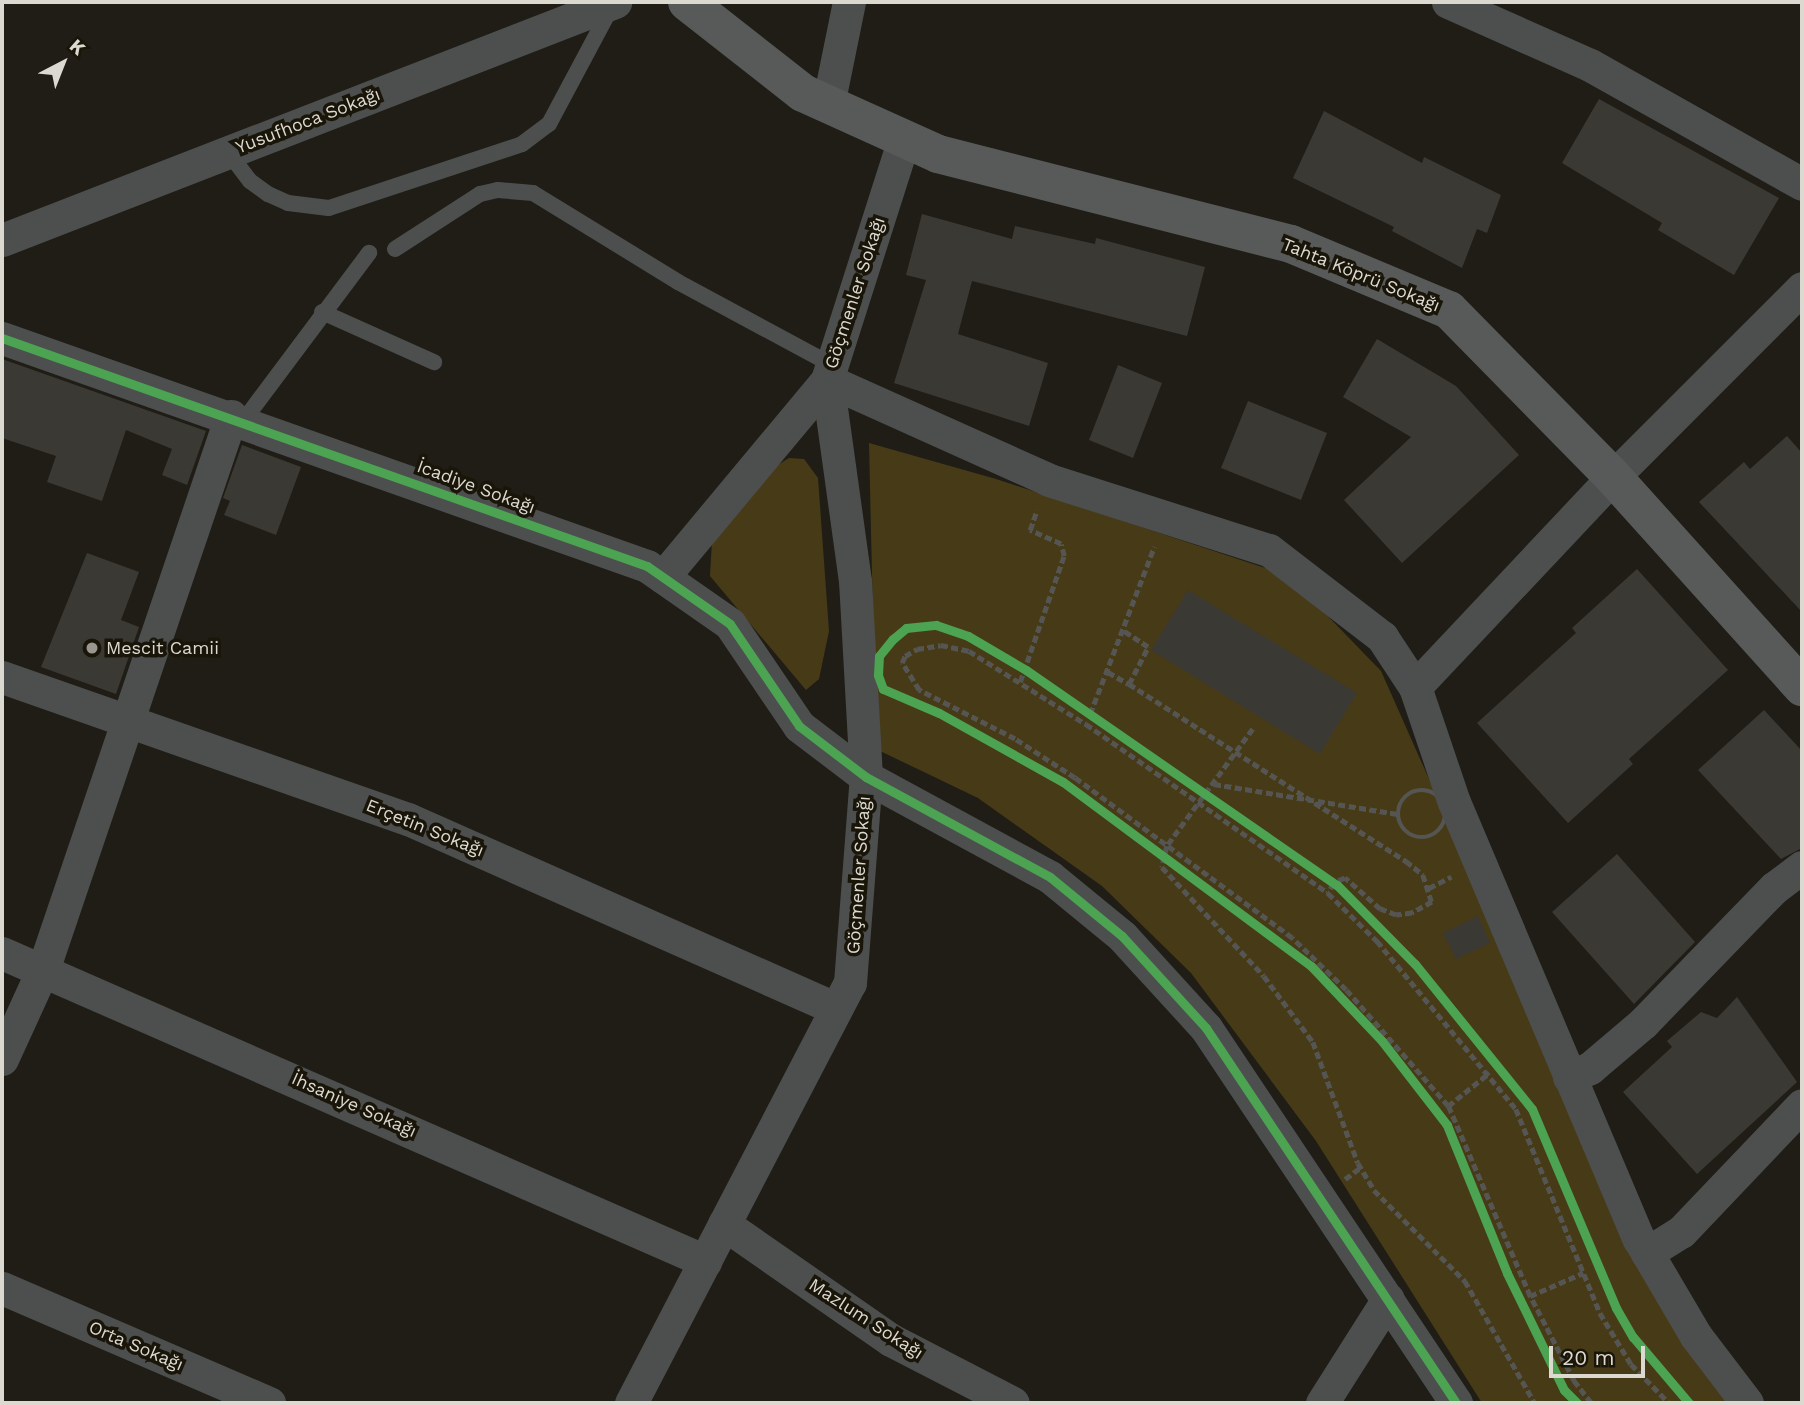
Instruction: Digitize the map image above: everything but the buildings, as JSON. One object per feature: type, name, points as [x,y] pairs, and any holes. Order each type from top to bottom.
[{"type":"street","name":"Yusufhoca Sokağı","points":[[2,240],[615,2]]},
{"type":"street","name":"Tahta Köprü Sokağı","points":[[687,2],[803,93],[938,154],[1290,244],[1449,310],[1613,477],[1802,687]]},
{"type":"street","points":[[828,105],[849,2]]},
{"type":"street","points":[[1448,2],[1590,65],[1802,184]]},
{"type":"street","name":"Göçmenler Sokağı","points":[[631,1403],[850,983],[866,776],[855,581],[830,372],[904,139]]},
{"type":"street","points":[[1415,687],[1613,477],[1802,288]]},
{"type":"street","name":"İcadiye Sokağı","points":[[2,338],[237,418],[647,566],[730,624],[799,726],[866,776],[1050,877],[1122,936],[1206,1028],[1456,1403]]},
{"type":"street","points":[[663,577],[830,372],[1049,480],[1269,550],[1382,637],[1415,687],[1454,802],[1569,1077],[1647,1253],[1696,1336],[1747,1403]]},
{"type":"street","points":[[2,1059],[44,967],[128,719],[237,418]]},
{"type":"street","name":"Erçetin Sokağı","points":[[2,677],[408,819],[836,1009]]},
{"type":"street","points":[[1569,1077],[1590,1068],[1643,1023],[1774,888],[1802,867]]},
{"type":"street","name":"İhsaniye Sokağı","points":[[2,953],[44,967],[705,1261]]},
{"type":"street","points":[[1647,1253],[1681,1232],[1802,1105]]},
{"type":"street","name":"Mazlum Sokağı","points":[[724,1224],[891,1340],[1013,1403]]},
{"type":"street","name":"Orta Sokağı","points":[[2,1288],[269,1403]]},
{"type":"street","points":[[1322,1403],[1388,1299]]},
{"type":"lane","points":[[228,152],[250,181],[268,194],[288,203],[329,208],[522,144],[549,124],[615,2]]},
{"type":"lane","points":[[396,248],[480,194],[498,190],[533,193],[830,372]]},
{"type":"lane","points":[[237,418],[369,253]]},
{"type":"lane","points":[[322,312],[435,362]]},
{"type":"path","points":[[1020,682],[1064,556],[1061,544],[1030,530],[1049,480]]},
{"type":"path","points":[[1090,714],[1124,631],[1165,516]]},
{"type":"path","points":[[1124,631],[1148,647],[1129,684]]},
{"type":"path","points":[[1395,945],[1334,883],[969,651],[941,645],[917,649],[902,663],[919,690],[1015,739],[1315,957],[1448,1106],[1530,1296],[1574,1381],[1591,1403]]},
{"type":"path","points":[[1014,663],[1037,677]]},
{"type":"path","points":[[1108,672],[1237,754],[1315,799],[1406,861],[1423,874],[1432,902],[1412,913],[1396,915],[1380,909],[1353,881],[1334,883]]},
{"type":"path","points":[[1058,692],[1328,893],[1377,941],[1489,1073],[1525,1128],[1583,1273],[1631,1364],[1669,1403]]},
{"type":"path","points":[[939,713],[961,725]]},
{"type":"path","points":[[1253,729],[1166,850],[1162,867],[1264,976],[1313,1042],[1359,1163],[1374,1190],[1465,1281],[1535,1403]]},
{"type":"path","points":[[1029,762],[1166,850],[1311,966],[1382,1041],[1431,1104]]},
{"type":"path","points":[[1213,783],[1398,814]]},
{"type":"path","points":[[1432,835],[1437,846]]},
{"type":"path","points":[[1429,888],[1451,878],[1447,868]]},
{"type":"path","points":[[1328,893],[1334,883]]},
{"type":"path","points":[[1488,1056],[1523,1098]]},
{"type":"path","points":[[1448,1106],[1489,1073]]},
{"type":"path","points":[[1439,1115],[1553,1366]]},
{"type":"path","points":[[1530,1296],[1583,1273]]},
{"type":"shaded area","points":[[869,443],[996,479],[1289,576],[1381,671],[1533,1013],[1736,1403],[1482,1403],[1316,1141],[1191,973],[1102,886],[978,798],[876,749]]},
{"type":"shaded area","points":[[789,458],[804,459],[818,478],[829,631],[819,679],[806,690],[710,576],[712,541],[768,471]]},
{"type":"cycle path","points":[[2,338],[647,566],[730,624],[799,726],[866,777],[1050,877],[1122,936],[1206,1028],[1456,1403]]},
{"type":"cycle path","points":[[1577,1403],[1564,1390],[1507,1273],[1447,1125],[1382,1041],[1311,966],[1063,782],[939,713],[883,689],[878,675],[879,656],[893,639],[906,628],[936,625],[968,636],[1026,670],[1337,885],[1415,964],[1532,1109],[1616,1308],[1633,1337],[1689,1403]]},
{"type":"place","name":"Mescit Camii","points":[[92,648]]}]
